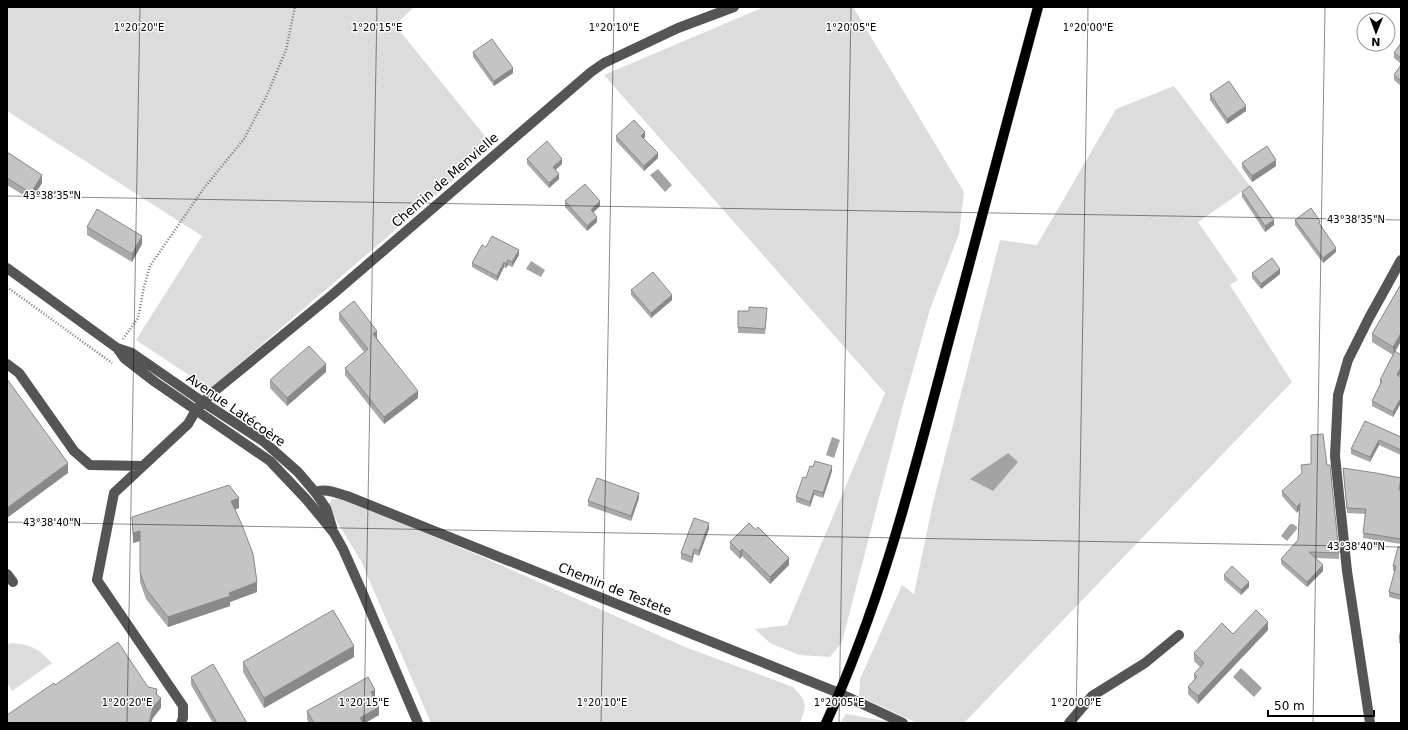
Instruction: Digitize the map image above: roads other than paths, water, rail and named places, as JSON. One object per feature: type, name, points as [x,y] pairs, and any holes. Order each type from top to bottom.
[{"type":"main road","points":[[826,723],[856,653],[876,596],[913,478],[1038,7]]},
{"type":"street","name":"Chemin de Menvielle","points":[[181,723],[183,718],[183,706],[97,580],[114,493],[188,424],[196,410],[210,394],[332,295],[591,72],[604,63],[678,28],[734,7]]},
{"type":"street","points":[[1370,723],[1347,571],[1336,464],[1338,395],[1348,360],[1401,260]]},
{"type":"street","name":"Avenue Latécoère","points":[[7,268],[117,348],[132,353],[263,441],[298,472],[315,492],[326,508],[334,533]]},
{"type":"street","name":"Avenue Latécoère","points":[[117,348],[124,358],[155,382],[270,461],[306,499],[334,533],[343,549],[363,594],[418,723]]},
{"type":"street","points":[[7,364],[19,373],[74,451],[90,465],[143,466]]},
{"type":"street","name":"Chemin de Testete","points":[[315,492],[321,490],[330,491],[347,496],[840,693],[903,723]]},
{"type":"street","points":[[1069,723],[1092,696],[1145,663],[1179,635]]}]
